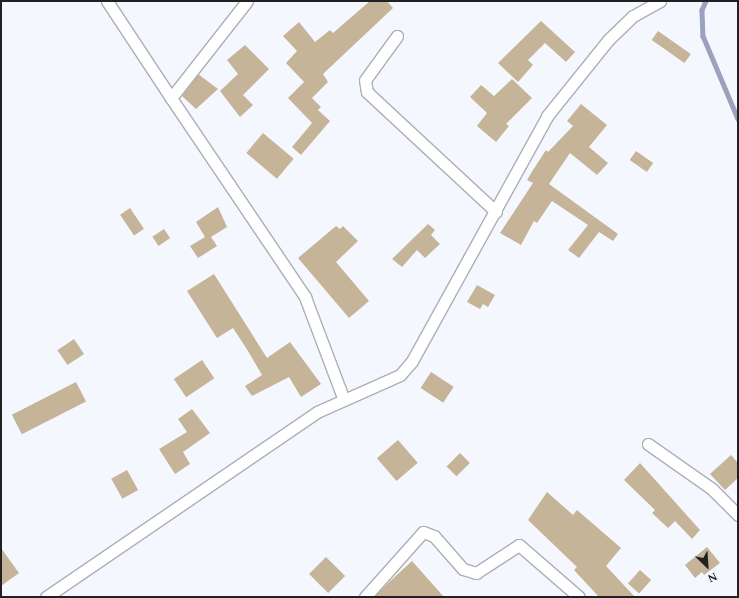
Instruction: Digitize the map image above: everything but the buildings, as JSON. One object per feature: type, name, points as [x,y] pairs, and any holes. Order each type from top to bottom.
[{"type":"street","points":[[107,1],[306,297],[344,400]]},
{"type":"street","points":[[171,98],[247,1]]},
{"type":"street","points":[[46,597],[317,412],[400,375],[412,361],[496,212],[525,152],[580,70],[633,16],[660,1]]},
{"type":"street","points":[[397,36],[365,80],[367,92],[496,212]]},
{"type":"street","points":[[648,444],[712,489],[738,515]]},
{"type":"street","points":[[365,597],[423,532],[434,536],[463,569],[476,573],[519,545],[579,597]]},
{"type":"waterway","points":[[706,1],[702,10],[703,36],[738,119]]}]
